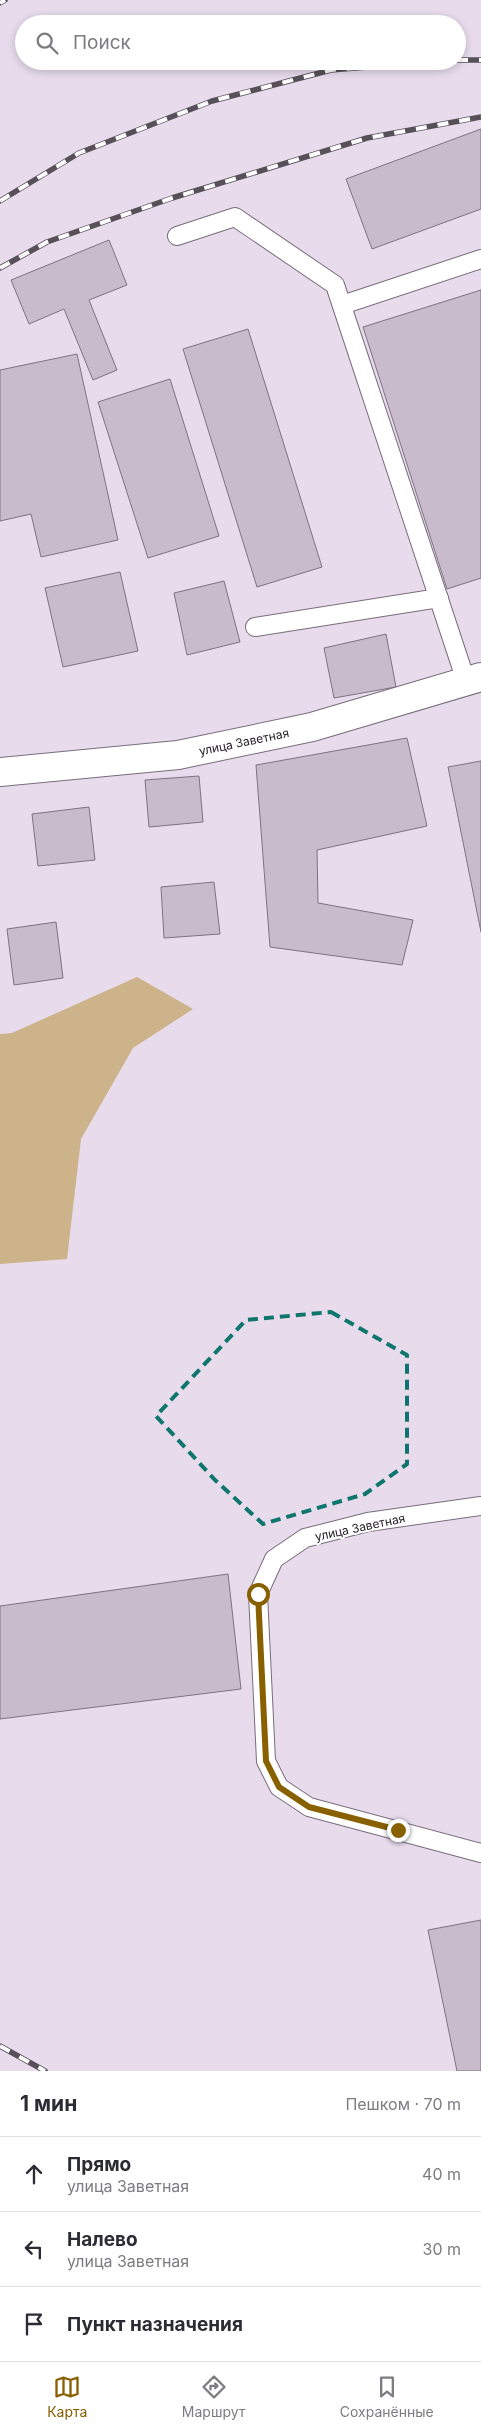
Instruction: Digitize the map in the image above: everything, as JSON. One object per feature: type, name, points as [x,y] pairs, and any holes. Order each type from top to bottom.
[{"type":"street","name":"улица Заветная","points":[[0,772],[178,756],[312,727],[474,679]]},
{"type":"lane","points":[[176,236],[235,217],[335,285],[439,598],[474,679]]},
{"type":"lane","points":[[342,305],[481,259]]},
{"type":"lane","points":[[255,627],[439,598]]},
{"type":"lane","name":"улица Заветная","points":[[481,1506],[368,1522],[305,1538],[274,1559],[258,1594],[266,1761],[279,1787],[309,1807],[481,1853]]},
{"type":"highlighted area","points":[[331,1312],[407,1355],[407,1464],[365,1494],[263,1524],[215,1480],[156,1416],[246,1320]]},
{"type":"shaded area","points":[[137,977],[193,1009],[133,1048],[81,1139],[67,1259],[0,1264],[0,1034],[12,1033]]},
{"type":"building","points":[[481,129],[481,209],[372,249],[346,179]]},
{"type":"building","points":[[109,240],[127,285],[89,300],[117,370],[93,380],[64,309],[29,324],[11,280]]},
{"type":"building","points":[[481,290],[481,578],[447,589],[363,327]]},
{"type":"building","points":[[248,329],[322,567],[257,587],[183,349]]},
{"type":"building","points":[[77,354],[118,540],[41,557],[31,514],[0,521],[0,370]]},
{"type":"building","points":[[170,379],[219,536],[148,558],[98,402]]},
{"type":"building","points":[[120,572],[138,651],[63,667],[45,588]]},
{"type":"building","points":[[224,581],[240,642],[187,655],[174,593]]},
{"type":"building","points":[[386,634],[396,687],[334,698],[324,648]]},
{"type":"building","points":[[407,738],[427,826],[317,850],[318,903],[413,920],[402,965],[270,947],[256,765]]},
{"type":"building","points":[[481,761],[481,932],[448,767]]},
{"type":"building","points":[[199,776],[203,822],[149,827],[145,780]]},
{"type":"building","points":[[89,807],[95,860],[38,866],[32,814]]},
{"type":"building","points":[[214,882],[220,934],[164,938],[161,887]]},
{"type":"building","points":[[56,922],[63,978],[14,985],[7,929]]},
{"type":"building","points":[[228,1574],[241,1689],[0,1719],[0,1606]]},
{"type":"building","points":[[481,1920],[481,2071],[457,2071],[428,1930]]},
{"type":"railway","points":[[0,3],[5,0]]},
{"type":"railway","points":[[466,60],[481,60]]},
{"type":"railway","points":[[0,201],[79,153],[212,101],[331,70]]},
{"type":"railway","points":[[0,268],[47,242],[172,198],[367,138],[481,117]]},
{"type":"railway","points":[[0,2046],[45,2071]]},
{"type":"route","points":[[258,1594],[266,1761],[279,1787],[309,1807],[398,1830]]}]
